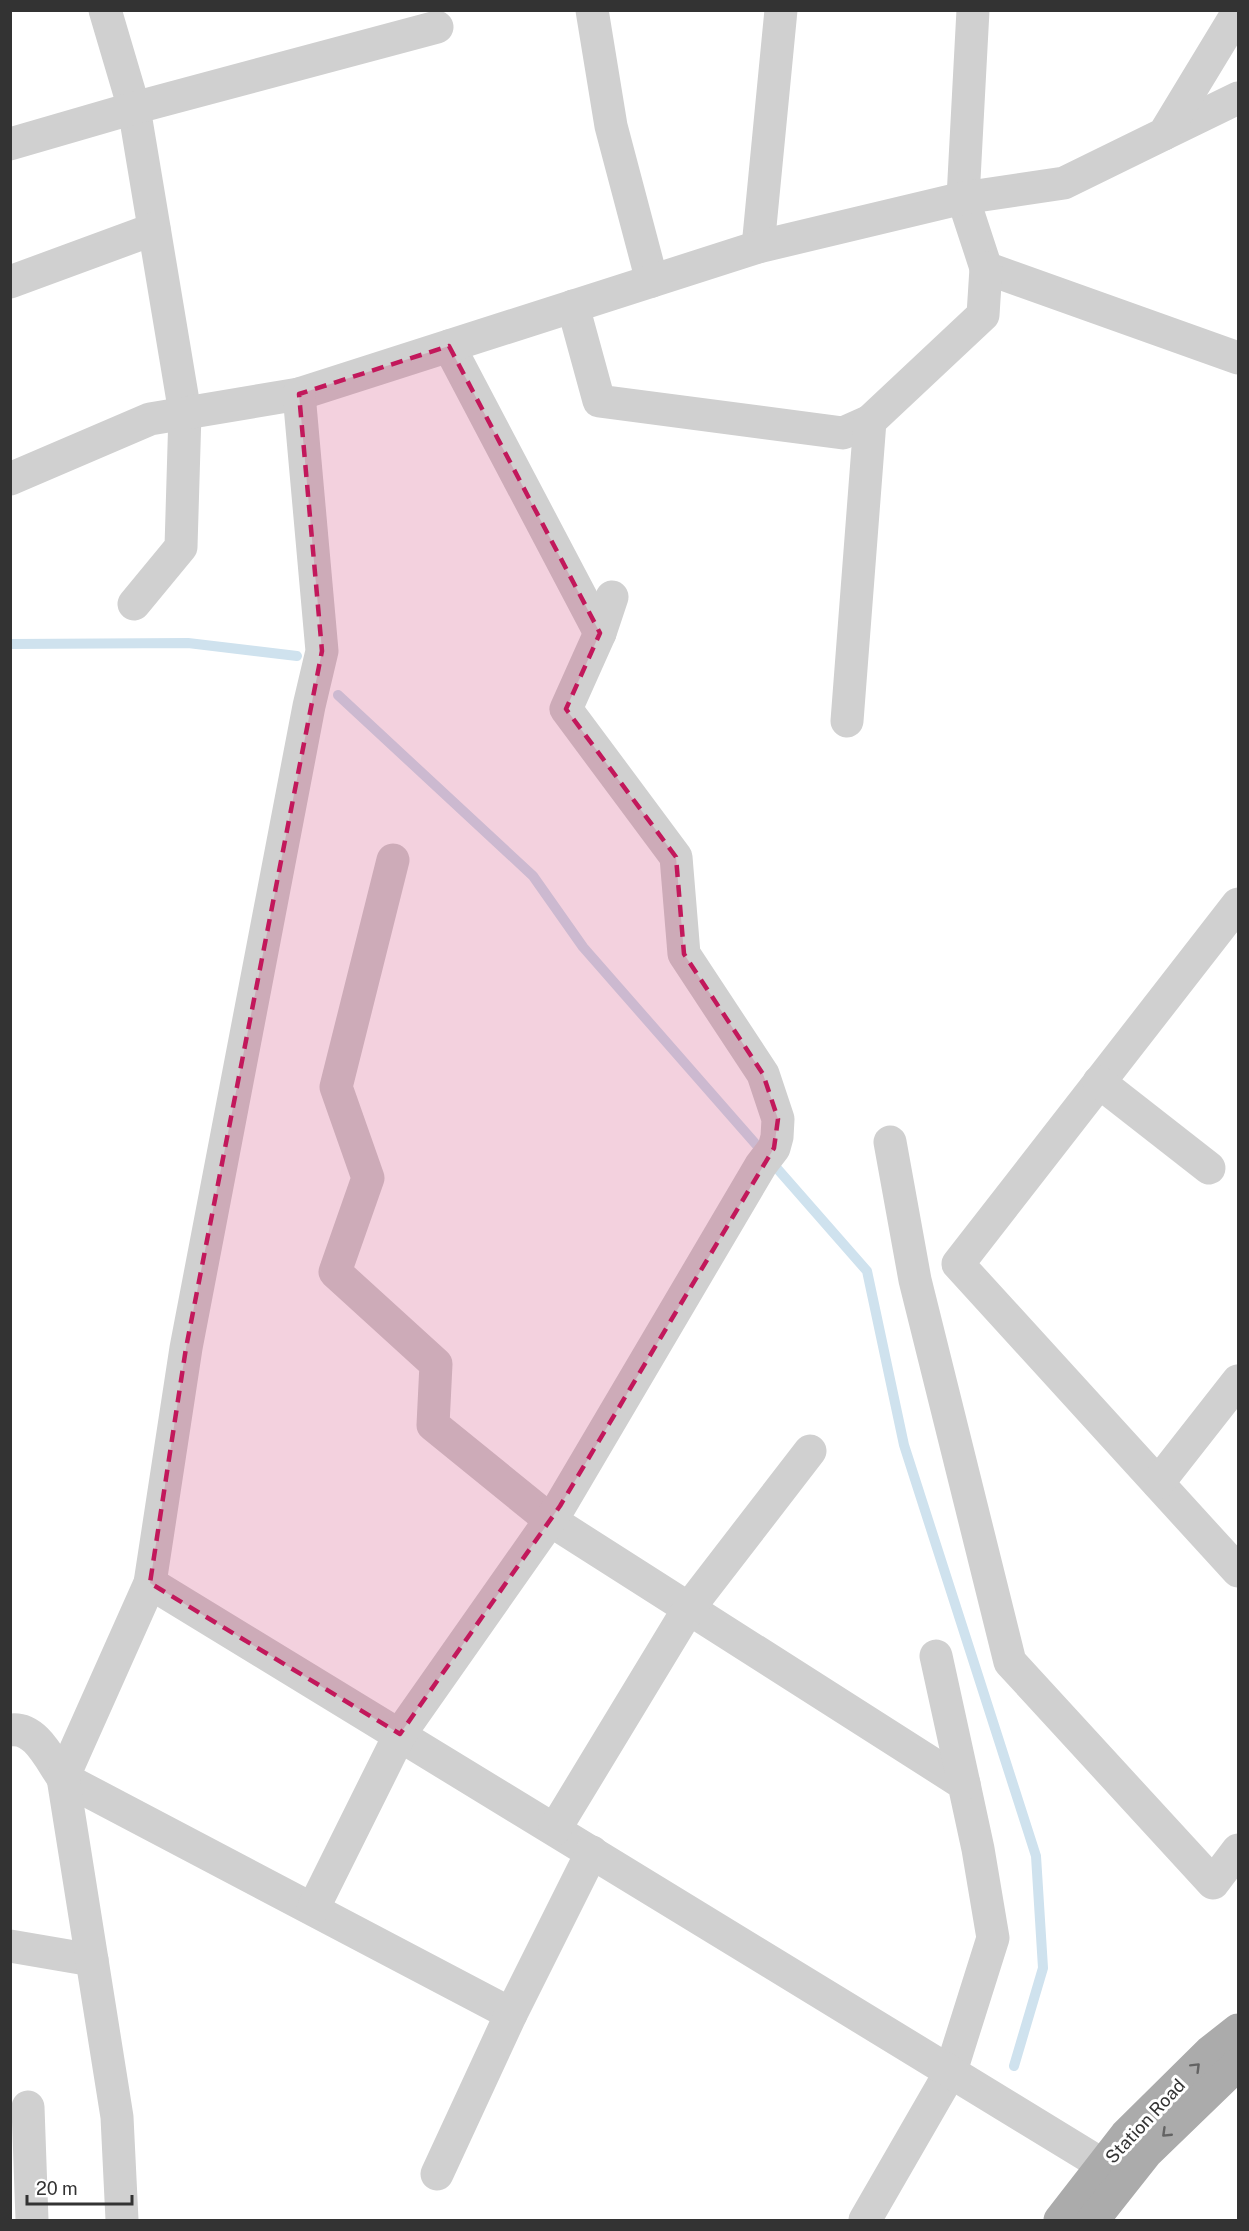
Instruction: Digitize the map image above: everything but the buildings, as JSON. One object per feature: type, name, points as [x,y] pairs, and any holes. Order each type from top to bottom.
[{"type":"main road","name":"Station Road","points":[[1060,2220],[1126,2135],[1210,2052],[1239,2030]]},
{"type":"main road","name":"Station Road","points":[[1093,2220],[1146,2153],[1239,2064]]},
{"type":"street","points":[[105,10],[134,108],[185,413],[181,547],[134,604]]},
{"type":"street","points":[[592,10],[611,126],[652,281]]},
{"type":"street","points":[[758,247],[781,10]]},
{"type":"street","points":[[573,306],[599,401],[843,433],[870,421],[983,315],[986,268],[963,198],[973,10]]},
{"type":"street","points":[[1164,134],[1239,12]]},
{"type":"street","points":[[10,144],[134,108],[437,27]]},
{"type":"street","points":[[10,479],[150,419],[299,394],[758,247],[963,198],[1064,183],[1239,98]]},
{"type":"street","points":[[10,282],[154,229]]},
{"type":"street","points":[[986,268],[1239,358]]},
{"type":"street","points":[[449,346],[600,633]]},
{"type":"street","points":[[63,1778],[150,1582],[186,1348],[309,706],[322,651],[299,394]]},
{"type":"street","points":[[847,721],[870,421]]},
{"type":"street","points":[[313,1909],[400,1734],[550,1520],[768,1157],[777,1137],[778,1119],[763,1074],[684,954],[676,856],[566,709],[600,633],[612,597]]},
{"type":"street","points":[[393,860],[336,1087],[368,1178],[335,1272],[436,1364],[433,1425],[550,1520],[964,1784]]},
{"type":"street","points":[[1238,904],[958,1264],[1239,1570]]},
{"type":"street","points":[[1099,1082],[1209,1168]]},
{"type":"street","points":[[890,1142],[915,1280],[1010,1662],[1213,1883],[1239,1850]]},
{"type":"street","points":[[1158,1483],[1239,1381]]},
{"type":"street","points":[[555,1829],[689,1608],[810,1451]]},
{"type":"street","points":[[150,1582],[1103,2165]]},
{"type":"street","points":[[865,2220],[951,2070],[993,1938],[978,1849],[936,1656]]},
{"type":"street","points":[[10,1730],[28,1731],[38,1741],[63,1778],[117,2117],[122,2220]]},
{"type":"street","points":[[63,1778],[511,2014]]},
{"type":"street","points":[[437,2174],[511,2014],[592,1852]]},
{"type":"street","points":[[10,1946],[92,1960]]},
{"type":"street","points":[[28,2107],[32,2220]]},
{"type":"highlighted area","points":[[449,346],[600,633],[566,709],[676,857],[684,954],[763,1074],[778,1119],[774,1148],[560,1506],[400,1734],[150,1583],[186,1348],[322,651],[299,394]]},
{"type":"waterway","points":[[10,644],[188,643],[297,656]]},
{"type":"waterway","points":[[338,695],[533,876],[583,947],[867,1271],[904,1445],[1036,1856],[1043,1968],[1014,2066]]}]
